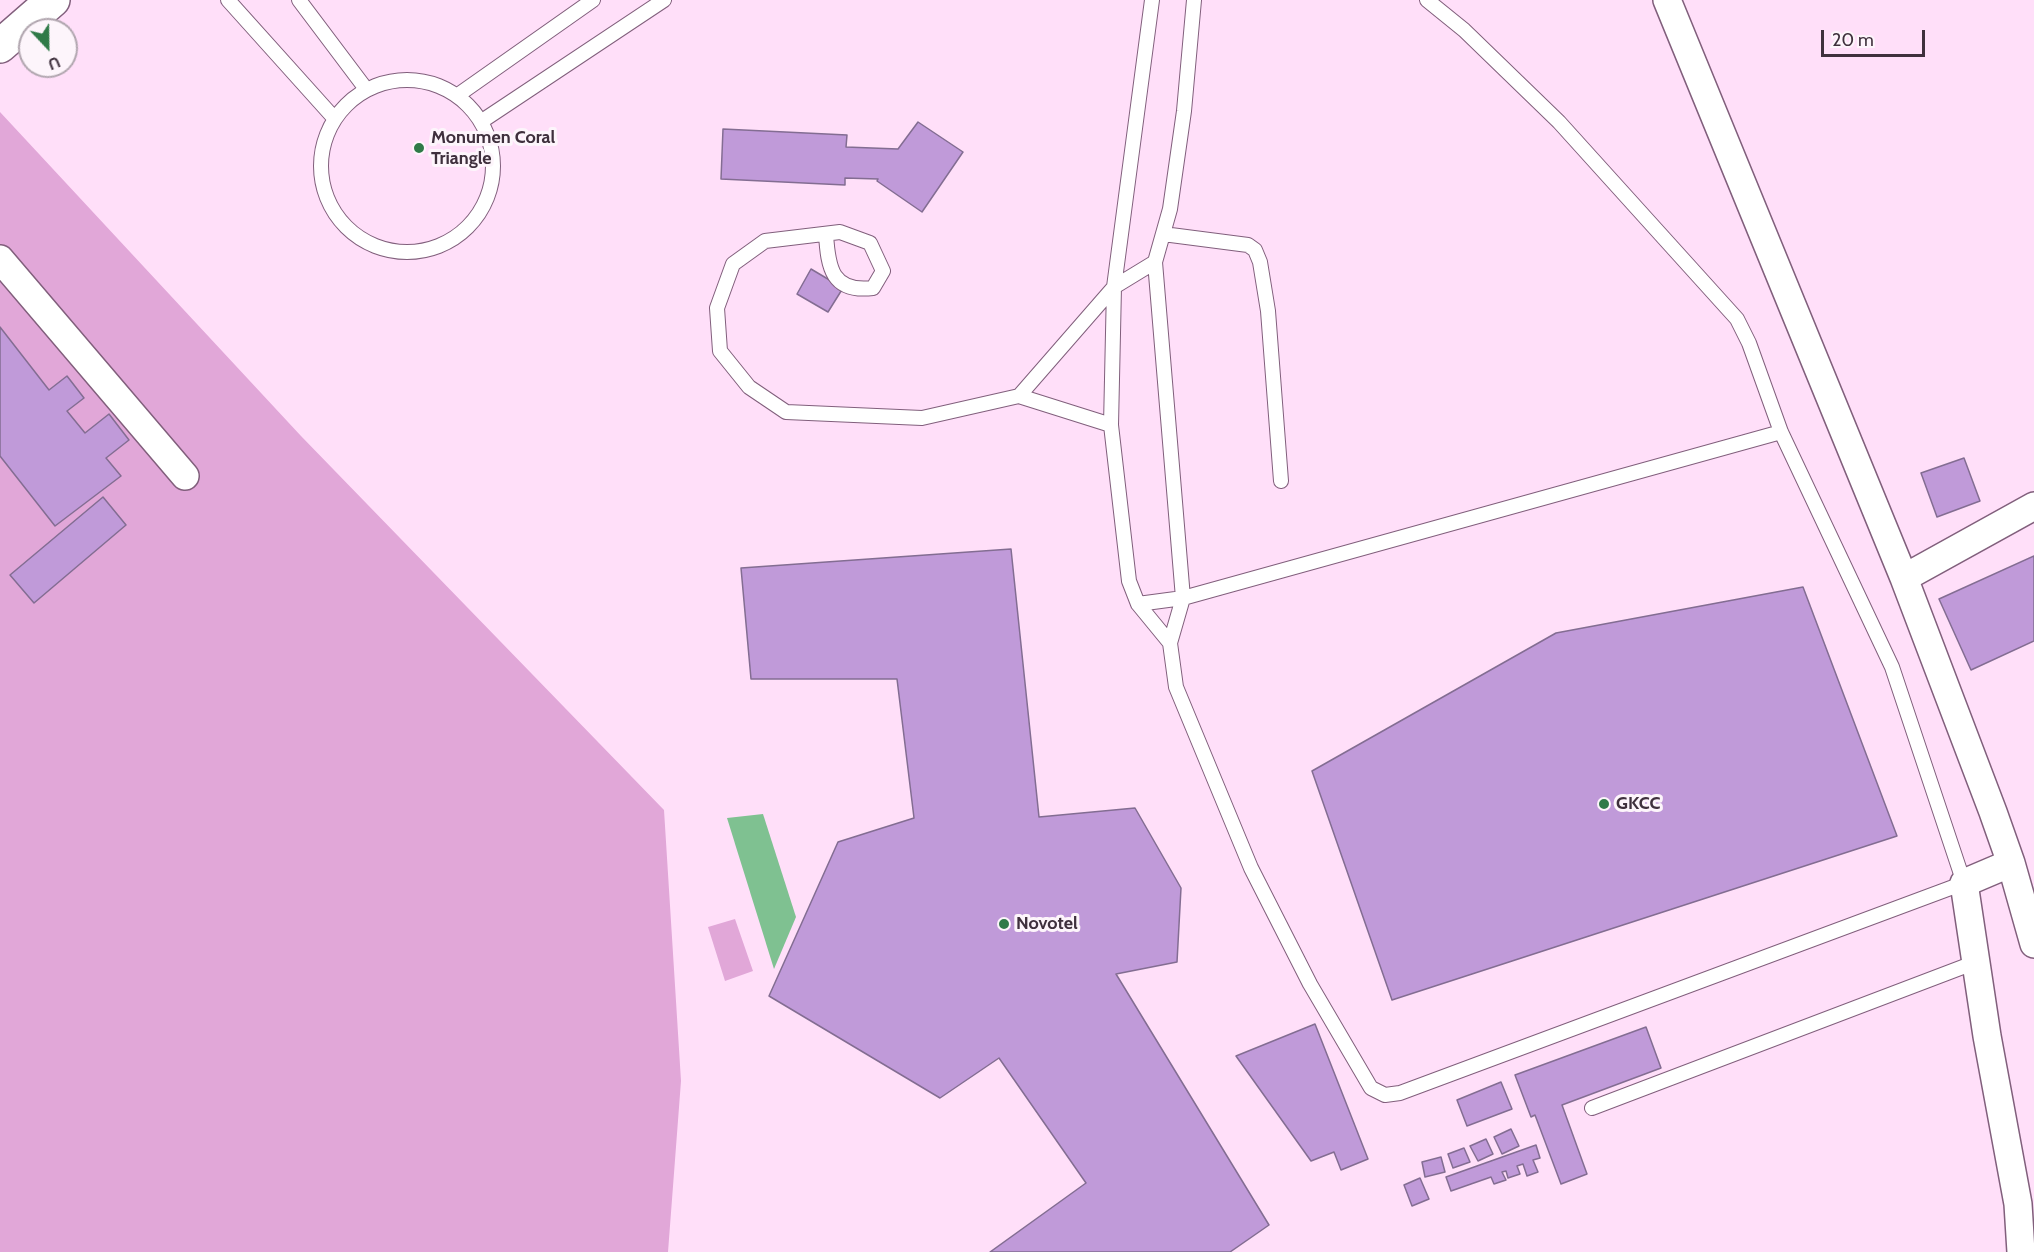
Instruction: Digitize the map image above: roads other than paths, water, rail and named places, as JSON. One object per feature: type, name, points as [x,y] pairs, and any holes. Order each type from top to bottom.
[{"type":"highway","points":[[0,46],[53,0]]},
{"type":"street","points":[[1667,0],[1904,578],[2011,863],[2034,944]]},
{"type":"street","points":[[0,259],[185,476]]},
{"type":"street","points":[[1904,578],[2034,506]]},
{"type":"street","points":[[2011,863],[1964,883],[2018,1204],[2021,1252]]},
{"type":"lane","points":[[228,0],[334,118]]},
{"type":"lane","points":[[299,0],[366,89]]},
{"type":"lane","points":[[458,95],[593,0]]},
{"type":"lane","points":[[482,121],[664,0]]},
{"type":"lane","points":[[1152,0],[1114,287],[1111,425],[1129,581],[1138,604],[1170,643]]},
{"type":"lane","points":[[1194,0],[1184,111],[1170,209],[1155,262],[1182,598],[1170,643],[1176,687],[1251,868],[1310,984],[1371,1088],[1385,1095],[1400,1093],[1964,883],[1892,667],[1781,432],[1749,343],[1737,319],[1559,122],[1464,30],[1427,0]]},
{"type":"lane","points":[[413,79],[437,84],[458,95],[482,121],[493,150],[493,181],[482,210],[461,233],[435,248],[404,252],[374,246],[348,230],[329,206],[320,177],[321,146],[334,118],[366,89],[389,80],[413,79]]},
{"type":"lane","points":[[826,234],[828,262],[837,280],[855,290],[873,288],[883,271],[870,243],[840,232],[765,241],[733,264],[717,308],[720,351],[749,387],[786,412],[922,418],[1019,396],[1111,425]]},
{"type":"lane","points":[[1163,234],[1248,245],[1258,255],[1268,311],[1281,481]]},
{"type":"lane","points":[[1019,396],[1114,287],[1155,262]]},
{"type":"lane","points":[[1138,604],[1182,598],[1781,432]]},
{"type":"lane","points":[[1592,1108],[1976,962]]},
{"type":"place","name":"Monumen Coral Triangle","points":[[419,148]]},
{"type":"place","name":"GKCC","points":[[1604,804]]},
{"type":"place","name":"Novotel","points":[[1004,924]]}]
